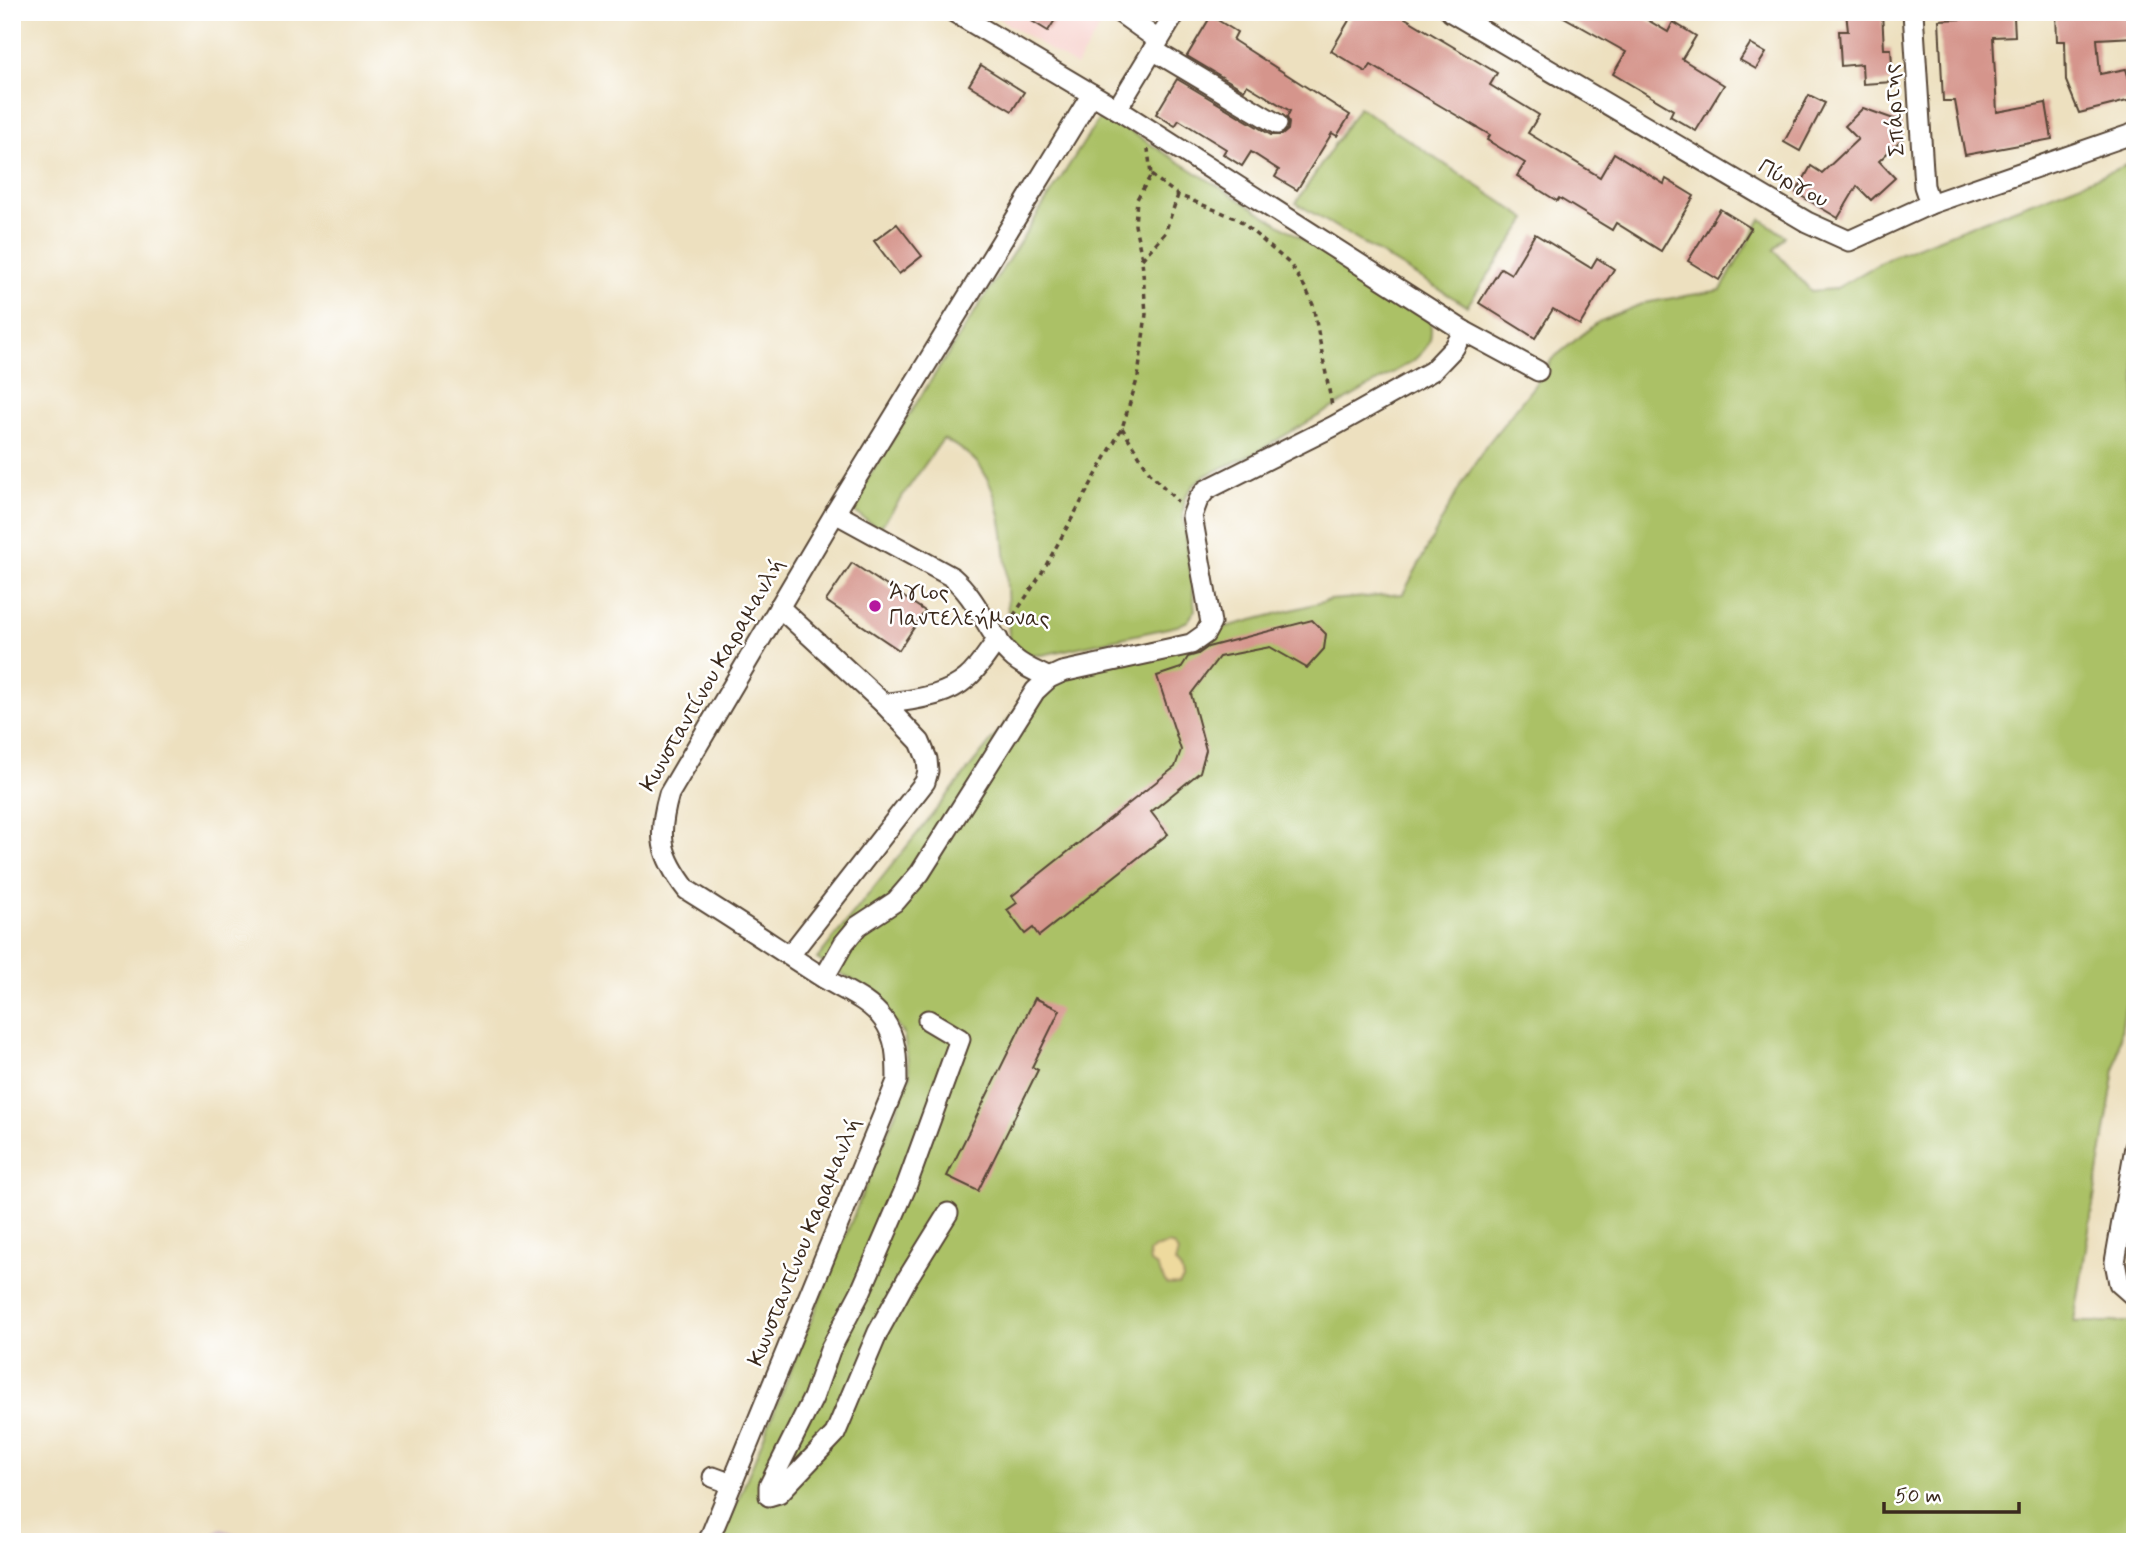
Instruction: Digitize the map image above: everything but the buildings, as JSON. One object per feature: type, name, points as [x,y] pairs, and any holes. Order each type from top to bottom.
[{"type":"street","points":[[954,12],[1117,109],[1464,331],[1538,370]]},
{"type":"street","points":[[1119,12],[1156,45],[1277,124]]},
{"type":"street","points":[[1117,109],[1175,12]]},
{"type":"street","name":"Πύργου","points":[[1451,12],[1807,222],[1849,241],[1930,204],[2135,133]]},
{"type":"street","name":"Σπάρτης","points":[[1913,12],[1924,186],[1930,204]]},
{"type":"street","name":"Κωνσταντίνου Καραμανλή","points":[[708,1542],[897,1081],[893,1037],[872,1006],[687,890],[670,869],[663,846],[661,821],[669,794],[779,607],[1091,94]]},
{"type":"street","points":[[824,978],[844,943],[858,926],[896,901],[920,873],[1035,691],[1049,678],[1062,672],[1191,644],[1205,634],[1211,623],[1192,516],[1198,500],[1206,490],[1334,426],[1432,371],[1454,348],[1464,331]]},
{"type":"street","points":[[835,513],[952,577],[967,590],[998,639],[1015,660],[1049,678]]},
{"type":"street","points":[[779,607],[884,704],[920,742],[927,759],[928,771],[925,782],[790,955]]},
{"type":"street","points":[[884,704],[928,697],[951,690],[969,677],[998,639]]},
{"type":"street","points":[[928,1020],[960,1039],[906,1187],[861,1291],[830,1350],[813,1398],[769,1486],[769,1496],[779,1493],[835,1434],[878,1332],[948,1213]]},
{"type":"street","points":[[2135,1147],[2115,1262],[2119,1283],[2135,1297]]},
{"type":"street","points":[[713,1477],[732,1485]]},
{"type":"path","points":[[998,639],[1040,576],[1122,428],[1138,377],[1146,314],[1142,259],[1135,225],[1137,199],[1152,175],[1144,127]]},
{"type":"path","points":[[1152,175],[1178,195],[1238,219],[1290,264],[1313,305],[1334,426]]},
{"type":"path","points":[[1142,259],[1164,233],[1178,195]]},
{"type":"path","points":[[1122,428],[1150,473],[1192,516]]},
{"type":"shaded area","points":[[988,12],[1109,12],[1076,66]]},
{"type":"shaded area","points":[[220,1528],[264,1542],[203,1542]]},
{"type":"green space","points":[[1359,107],[1527,219],[1467,306],[1296,203]]},
{"type":"green space","points":[[1102,114],[1430,318],[1431,332],[1427,347],[1413,361],[1251,455],[1204,476],[1193,486],[1185,497],[1183,514],[1195,610],[1188,621],[1177,626],[1042,655],[1020,654],[1011,644],[1009,635],[1005,549],[998,507],[982,469],[969,455],[943,439],[879,529],[849,508]]},
{"type":"green space","points":[[2135,162],[2135,946],[2074,1322],[2135,1322],[2135,1542],[721,1542],[910,1077],[904,1035],[869,990],[817,959],[1051,666],[1222,628],[1330,600],[1403,594],[1458,490],[1486,446],[1541,377],[1552,359],[1598,322],[1644,303],[1721,290],[1761,219],[1785,236],[1774,250],[1811,291],[1835,289],[1891,257]]},
{"type":"sand","points":[[1169,1244],[1178,1252],[1175,1263],[1181,1270],[1183,1279],[1179,1285],[1166,1284],[1156,1266],[1150,1262],[1149,1253],[1154,1248]]},
{"type":"place","name":"Άγιος Παντελεήμονας","points":[[875,606]]}]
